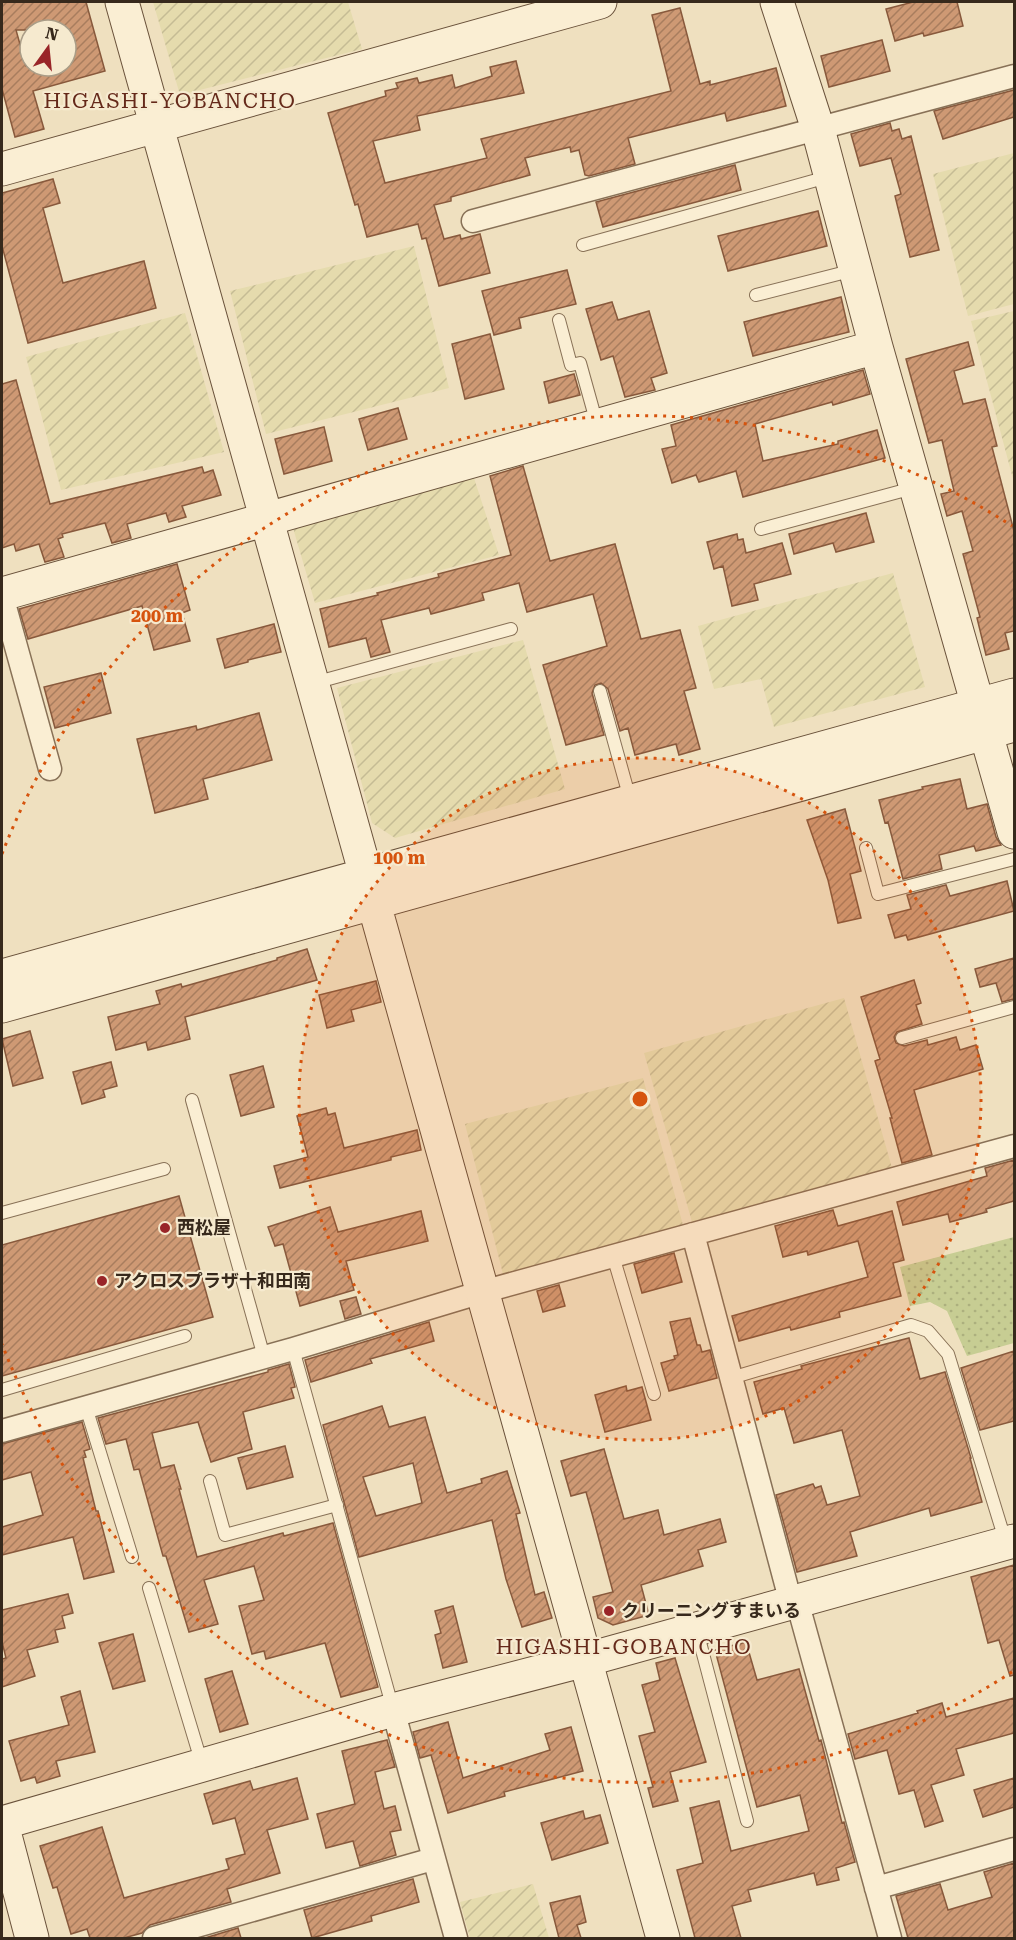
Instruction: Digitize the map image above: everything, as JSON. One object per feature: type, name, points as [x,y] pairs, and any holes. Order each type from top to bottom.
[{"type":"street","points":[[122,2],[663,1938]]},
{"type":"street","points":[[2,170],[600,2]]},
{"type":"street","points":[[777,2],[818,129],[916,487],[993,721],[1014,832]]},
{"type":"street","points":[[473,221],[1014,76]]},
{"type":"street","points":[[50,769],[2,595],[267,517],[876,347]]},
{"type":"street","points":[[2,976],[370,890],[993,721],[1014,695]]},
{"type":"street","points":[[2,1006],[370,890],[631,802],[993,721]]},
{"type":"street","points":[[2,1431],[293,1349],[482,1292],[1014,1146]]},
{"type":"street","points":[[693,1234],[731,1378],[890,1938]]},
{"type":"street","points":[[32,1938],[2,1824],[393,1710],[585,1660],[1010,1542]]},
{"type":"street","points":[[393,1710],[456,1938]]},
{"type":"street","points":[[876,1888],[1014,1849]]},
{"type":"street","points":[[154,1938],[433,1859]]},
{"type":"lane","points":[[583,244],[831,176]]},
{"type":"lane","points":[[756,295],[856,270]]},
{"type":"lane","points":[[559,320],[571,365],[580,363],[597,425]]},
{"type":"lane","points":[[761,529],[916,487]]},
{"type":"lane","points":[[313,683],[511,629]]},
{"type":"lane","points":[[600,691],[631,802]]},
{"type":"lane","points":[[866,848],[878,894],[1014,859]]},
{"type":"lane","points":[[902,1038],[1014,1008]]},
{"type":"lane","points":[[192,1100],[264,1357]]},
{"type":"lane","points":[[2,1213],[164,1169]]},
{"type":"lane","points":[[613,1256],[654,1394]]},
{"type":"lane","points":[[731,1378],[911,1325],[928,1331],[948,1354],[1010,1542]]},
{"type":"lane","points":[[2,1390],[185,1336]]},
{"type":"lane","points":[[293,1349],[393,1710]]},
{"type":"lane","points":[[86,1407],[132,1557]]},
{"type":"lane","points":[[210,1481],[225,1535],[337,1505]]},
{"type":"lane","points":[[149,1588],[202,1765]]},
{"type":"lane","points":[[696,1629],[747,1821]]},
{"type":"shaded area","points":[[153,2],[348,2],[362,49],[180,95]]},
{"type":"shaded area","points":[[1014,153],[1014,304],[968,316],[933,174]]},
{"type":"shaded area","points":[[414,246],[449,388],[266,434],[230,291]]},
{"type":"shaded area","points":[[1014,311],[1014,479],[1013,479],[971,321]]},
{"type":"shaded area","points":[[185,313],[224,452],[61,490],[26,357]]},
{"type":"shaded area","points":[[474,478],[499,555],[315,603],[293,528]]},
{"type":"shaded area","points":[[893,573],[925,687],[774,727],[761,679],[714,689],[698,626]]},
{"type":"shaded area","points":[[523,640],[565,789],[395,838],[372,823],[337,688]]},
{"type":"shaded area","points":[[844,998],[892,1168],[692,1222],[644,1053]]},
{"type":"shaded area","points":[[643,1078],[683,1225],[504,1278],[465,1124]]},
{"type":"shaded area","points":[[533,1884],[549,1938],[470,1938],[460,1902]]},
{"type":"green space","points":[[1014,1237],[1014,1343],[967,1356],[947,1311],[930,1302],[910,1306],[900,1267]]},
{"type":"building","points":[[2,2],[86,2],[105,71],[33,91],[44,129],[15,137],[2,89]]},
{"type":"building","points":[[913,2],[957,2],[963,26],[895,41],[886,9]]},
{"type":"building","points":[[680,8],[700,84],[710,81],[710,85],[776,68],[786,106],[727,121],[725,113],[628,138],[635,164],[589,176],[585,175],[579,150],[571,152],[570,147],[525,158],[530,175],[451,197],[451,201],[434,205],[444,239],[460,235],[461,239],[480,234],[490,273],[439,286],[426,238],[422,239],[418,224],[367,237],[358,204],[355,205],[328,113],[386,96],[385,91],[398,88],[396,83],[417,78],[419,83],[452,75],[455,88],[492,76],[490,67],[516,61],[524,93],[417,116],[420,130],[373,141],[385,183],[487,158],[481,139],[671,91],[652,15]]},
{"type":"building","points":[[882,40],[890,71],[829,87],[821,56]]},
{"type":"building","points":[[1014,90],[1014,117],[943,139],[934,111]]},
{"type":"building","points":[[890,123],[892,131],[899,129],[902,139],[911,136],[939,250],[910,257],[895,196],[901,194],[891,158],[860,166],[851,134]]},
{"type":"building","points":[[735,165],[741,190],[603,227],[596,202]]},
{"type":"building","points":[[53,179],[60,203],[43,208],[63,283],[144,261],[156,308],[28,343],[2,246],[2,193]]},
{"type":"building","points":[[818,211],[827,246],[728,271],[718,236]]},
{"type":"building","points":[[567,270],[576,304],[519,318],[521,328],[494,335],[482,291]]},
{"type":"building","points":[[841,297],[849,332],[753,356],[744,322]]},
{"type":"building","points":[[612,302],[618,320],[649,311],[667,373],[651,378],[655,390],[625,397],[613,356],[601,360],[586,309]]},
{"type":"building","points":[[490,334],[504,389],[465,399],[452,344]]},
{"type":"building","points":[[968,342],[974,365],[954,371],[963,404],[985,399],[997,446],[992,447],[1014,531],[1014,631],[1005,633],[1009,649],[986,655],[977,618],[980,617],[963,554],[973,551],[962,511],[947,516],[941,494],[954,491],[942,440],[929,443],[906,359]]},
{"type":"building","points":[[863,370],[870,394],[833,405],[832,402],[755,424],[763,461],[838,444],[838,441],[877,430],[885,458],[743,497],[736,471],[699,482],[696,475],[672,483],[662,449],[676,446],[671,425]]},
{"type":"building","points":[[574,374],[580,395],[549,403],[544,382]]},
{"type":"building","points":[[16,380],[50,504],[202,467],[204,473],[213,470],[221,495],[182,506],[186,517],[169,522],[166,513],[127,524],[131,538],[112,543],[105,523],[62,534],[63,537],[58,539],[64,557],[45,562],[39,544],[16,551],[14,544],[2,548],[2,384]]},
{"type":"building","points":[[398,408],[407,439],[368,450],[359,419]]},
{"type":"building","points":[[324,427],[332,461],[284,474],[275,439]]},
{"type":"building","points":[[523,466],[550,561],[615,544],[641,639],[680,630],[696,688],[684,691],[700,749],[679,755],[676,744],[635,755],[628,728],[620,731],[608,689],[601,683],[595,685],[592,693],[604,735],[566,745],[543,665],[607,646],[593,594],[527,612],[519,583],[482,593],[484,600],[431,614],[429,608],[381,620],[390,652],[371,657],[366,638],[329,647],[320,609],[378,595],[377,593],[439,577],[438,574],[511,555],[490,476]]},
{"type":"building","points":[[866,513],[874,542],[836,552],[833,543],[794,554],[789,534]]},
{"type":"building","points":[[737,534],[738,540],[743,539],[746,553],[782,543],[791,574],[754,584],[758,600],[732,606],[723,566],[714,569],[707,542]]},
{"type":"building","points":[[177,564],[190,610],[182,613],[190,641],[154,650],[142,606],[28,639],[19,609]]},
{"type":"building","points":[[274,624],[281,652],[225,668],[217,639]]},
{"type":"building","points":[[101,673],[111,713],[55,728],[44,687]]},
{"type":"building","points":[[259,713],[272,760],[203,779],[208,799],[155,813],[137,739],[196,726],[197,730]]},
{"type":"building","points":[[960,779],[967,809],[987,804],[996,837],[1001,845],[976,851],[974,846],[939,855],[942,869],[903,879],[888,822],[885,823],[879,800]]},
{"type":"building","points":[[845,809],[861,871],[850,874],[861,918],[838,923],[828,880],[807,820]]},
{"type":"building","points":[[1007,881],[1014,911],[908,940],[906,935],[895,938],[888,915],[911,909],[907,895],[946,885],[950,896]]},
{"type":"building","points":[[307,949],[317,980],[185,1017],[190,1039],[148,1050],[146,1042],[116,1050],[108,1017],[160,1004],[156,991],[181,984],[182,987]]},
{"type":"building","points":[[1014,958],[1014,999],[1002,1002],[996,983],[980,987],[975,969]]},
{"type":"building","points":[[914,980],[921,1003],[916,1005],[922,1024],[897,1032],[894,1037],[896,1043],[904,1046],[927,1040],[928,1045],[956,1037],[960,1050],[976,1045],[983,1069],[914,1090],[932,1155],[902,1163],[890,1118],[892,1118],[875,1061],[880,1059],[861,997]]},
{"type":"building","points":[[376,981],[381,1002],[351,1010],[354,1021],[327,1028],[319,995]]},
{"type":"building","points":[[30,1031],[43,1078],[13,1086],[2,1039]]},
{"type":"building","points":[[111,1062],[117,1086],[103,1090],[105,1097],[82,1104],[73,1072]]},
{"type":"building","points":[[263,1066],[274,1107],[241,1116],[230,1075]]},
{"type":"building","points":[[326,1108],[328,1115],[335,1113],[344,1148],[417,1130],[421,1150],[391,1157],[391,1160],[280,1188],[274,1166],[308,1157],[297,1116]]},
{"type":"building","points":[[1014,1160],[1014,1201],[986,1209],[987,1212],[950,1222],[948,1214],[903,1225],[897,1202],[987,1176],[985,1168]]},
{"type":"building","name":"アクロスプラザ十和田南","points":[[179,1196],[213,1317],[2,1376],[2,1245]]},
{"type":"building","points":[[330,1207],[338,1232],[421,1211],[428,1241],[346,1261],[354,1290],[300,1306],[283,1244],[275,1246],[268,1227]]},
{"type":"building","points":[[833,1210],[838,1226],[892,1211],[904,1260],[893,1263],[901,1296],[839,1312],[840,1317],[791,1330],[790,1327],[739,1341],[732,1316],[868,1277],[858,1241],[808,1255],[807,1251],[783,1257],[775,1226]]},
{"type":"building","points":[[674,1253],[682,1282],[642,1293],[634,1264]]},
{"type":"building","points":[[559,1285],[565,1306],[543,1312],[537,1291]]},
{"type":"building","points":[[356,1297],[361,1314],[345,1319],[340,1301]]},
{"type":"building","points":[[690,1318],[697,1345],[700,1345],[702,1352],[710,1350],[717,1378],[669,1391],[661,1363],[675,1359],[674,1356],[678,1355],[670,1322]]},
{"type":"building","points":[[429,1322],[434,1341],[370,1359],[372,1363],[311,1382],[305,1360]]},
{"type":"building","points":[[909,1338],[920,1379],[945,1372],[982,1502],[931,1516],[929,1508],[850,1532],[857,1556],[797,1572],[776,1495],[813,1484],[815,1488],[821,1486],[827,1505],[860,1496],[842,1430],[794,1443],[784,1408],[763,1414],[754,1382],[802,1369],[801,1366]]},
{"type":"building","points":[[1014,1351],[1014,1421],[980,1430],[961,1368]]},
{"type":"building","points":[[289,1364],[295,1387],[291,1388],[294,1398],[243,1412],[252,1449],[211,1462],[198,1422],[152,1433],[161,1468],[174,1465],[197,1557],[283,1533],[284,1536],[333,1523],[378,1687],[341,1697],[325,1643],[266,1659],[264,1651],[252,1654],[239,1606],[264,1600],[254,1566],[204,1580],[218,1624],[189,1632],[166,1556],[163,1556],[139,1469],[134,1470],[126,1439],[106,1444],[98,1418],[268,1372],[268,1370]]},
{"type":"building","points":[[626,1386],[627,1391],[642,1387],[651,1420],[605,1432],[595,1395]]},
{"type":"building","points":[[382,1406],[389,1427],[425,1417],[447,1493],[482,1483],[481,1479],[507,1471],[520,1513],[516,1514],[535,1595],[544,1592],[552,1618],[522,1627],[506,1579],[492,1520],[359,1557],[323,1425]],"holes":[[[413,1463],[422,1503],[376,1516],[363,1477]]]},
{"type":"building","points":[[82,1422],[90,1449],[84,1451],[86,1457],[83,1458],[114,1572],[84,1579],[73,1537],[2,1555],[2,1527],[43,1515],[31,1472],[2,1480],[2,1444]]},
{"type":"building","points":[[285,1446],[293,1477],[247,1489],[238,1458]]},
{"type":"building","points":[[604,1449],[624,1519],[658,1510],[664,1535],[720,1519],[726,1542],[698,1550],[703,1566],[641,1585],[649,1615],[613,1625],[598,1618],[593,1597],[613,1592],[586,1492],[571,1496],[561,1461]]},
{"type":"building","points":[[1014,1565],[1014,1675],[1010,1676],[999,1640],[988,1643],[971,1577]]},
{"type":"building","points":[[68,1594],[73,1613],[62,1616],[65,1628],[55,1630],[58,1642],[27,1650],[35,1676],[2,1687],[2,1659],[6,1658],[2,1642],[2,1610]]},
{"type":"building","points":[[453,1606],[467,1662],[443,1668],[435,1635],[441,1633],[435,1611]]},
{"type":"building","points":[[133,1634],[145,1681],[113,1689],[99,1643]]},
{"type":"building","points":[[746,1642],[757,1680],[799,1669],[855,1862],[836,1868],[839,1880],[817,1885],[814,1873],[748,1890],[751,1901],[732,1906],[741,1938],[695,1938],[677,1870],[703,1863],[690,1808],[719,1801],[731,1851],[809,1831],[800,1795],[757,1807],[715,1650]]},
{"type":"building","points":[[675,1658],[706,1762],[670,1772],[678,1801],[653,1807],[648,1788],[653,1787],[639,1736],[655,1732],[642,1685],[660,1680],[656,1663]]},
{"type":"building","points":[[232,1671],[248,1724],[220,1732],[205,1679]]},
{"type":"building","points":[[80,1691],[95,1752],[56,1761],[60,1776],[37,1783],[35,1777],[21,1781],[9,1741],[69,1725],[61,1697]]},
{"type":"building","points":[[1014,1698],[1014,1733],[956,1749],[964,1775],[931,1785],[943,1821],[925,1827],[914,1790],[899,1794],[887,1750],[855,1759],[848,1734],[918,1713],[917,1711],[942,1703],[946,1717]]},
{"type":"building","points":[[448,1722],[463,1778],[550,1750],[545,1734],[571,1727],[583,1771],[504,1792],[505,1796],[448,1813],[431,1755],[420,1758],[413,1732]]},
{"type":"building","points":[[387,1740],[395,1767],[375,1772],[384,1809],[395,1806],[401,1830],[390,1832],[396,1855],[360,1866],[353,1841],[326,1848],[317,1814],[355,1804],[342,1751]]},
{"type":"building","points":[[297,1778],[308,1819],[267,1830],[280,1873],[227,1889],[231,1902],[150,1925],[142,1933],[124,1938],[90,1938],[87,1929],[71,1934],[57,1887],[53,1888],[40,1846],[102,1827],[124,1898],[229,1869],[226,1859],[245,1854],[235,1818],[213,1824],[204,1794],[250,1781],[253,1790]]},
{"type":"building","points":[[1014,1778],[1014,1807],[983,1817],[974,1790]]},
{"type":"building","points":[[583,1811],[585,1819],[600,1815],[608,1843],[552,1860],[541,1823]]},
{"type":"building","points":[[1014,1863],[1014,1938],[908,1938],[896,1896],[940,1884],[948,1910],[992,1897],[984,1872]]},
{"type":"building","points":[[413,1879],[419,1902],[371,1916],[372,1921],[312,1938],[304,1910]]},
{"type":"building","points":[[580,1896],[586,1922],[577,1925],[581,1938],[559,1938],[550,1903]]},
{"type":"building","points":[[238,1928],[241,1938],[205,1938]]},
{"type":"place","name":"西松屋","points":[[165,1228]]},
{"type":"place","name":"アクロスプラザ十和田南","points":[[102,1281]]},
{"type":"place","name":"クリーニングすまいる","points":[[609,1611]]},
{"type":"district","name":"HIGASHI-YOBANCHO","points":[[170,101]]},
{"type":"district","name":"HIGASHI-GOBANCHO","points":[[624,1647]]}]
